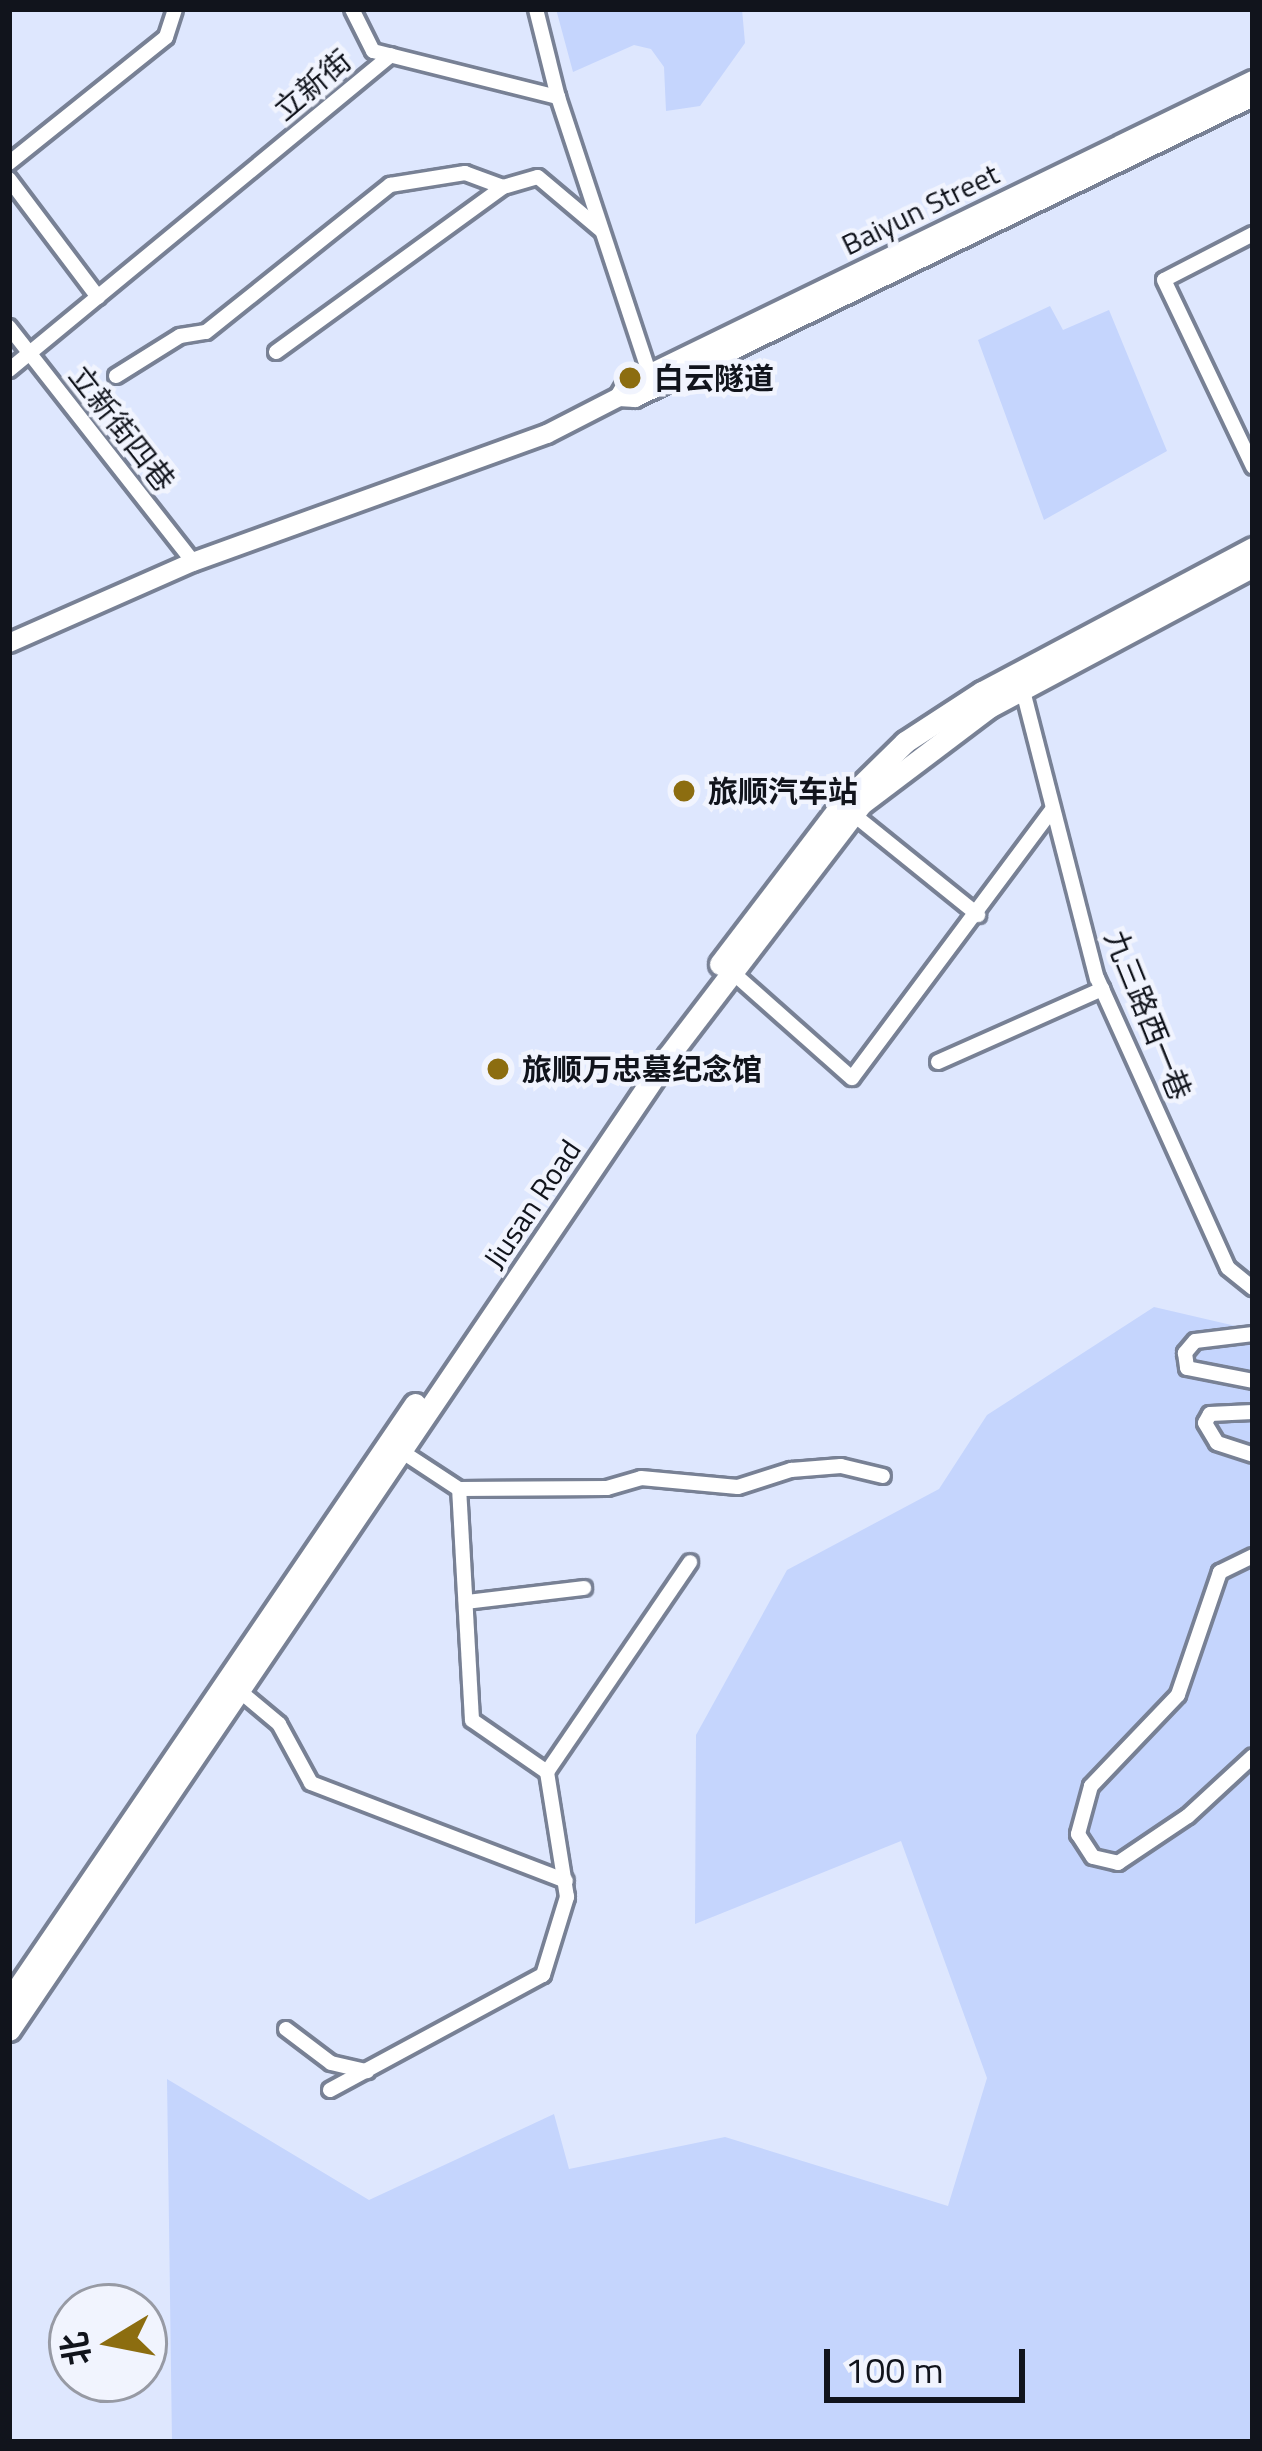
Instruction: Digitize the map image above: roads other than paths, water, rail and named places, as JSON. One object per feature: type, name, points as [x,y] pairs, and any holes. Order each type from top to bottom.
[{"type":"highway","name":"Jiusan Road","points":[[395,1447],[732,972],[853,814],[926,747],[1020,680],[1253,548]]},
{"type":"highway","name":"Jiusan Road","points":[[9,2001],[395,1447],[658,1047],[841,805],[930,723],[1253,566]]},
{"type":"highway","name":"Jiusan Road","points":[[9,2030],[233,1685]]},
{"type":"main road","name":"Baiyun Street","points":[[9,643],[194,562],[547,434],[1253,80]]},
{"type":"main road","name":"Baiyun Street","points":[[651,381],[1253,97]]},
{"type":"street","points":[[9,163],[166,37],[176,9]]},
{"type":"street","points":[[352,9],[373,50],[391,55]]},
{"type":"street","points":[[536,9],[558,97],[651,381]]},
{"type":"street","name":"立新街","points":[[9,370],[391,55],[558,97]]},
{"type":"street","points":[[116,376],[180,336],[206,332],[390,184],[465,173],[503,187]]},
{"type":"street","points":[[276,352],[503,187],[538,177],[604,233]]},
{"type":"street","points":[[9,179],[98,297]]},
{"type":"street","points":[[1253,234],[1164,280],[1253,467]]},
{"type":"street","name":"立新街四巷","points":[[9,327],[194,562]]},
{"type":"street","name":"九三路西一巷","points":[[1020,680],[1102,989],[1228,1268],[1253,1288]]},
{"type":"street","points":[[732,972],[852,1078],[1052,810]]},
{"type":"street","points":[[853,814],[978,915]]},
{"type":"street","points":[[938,1062],[1102,989]]},
{"type":"street","points":[[1253,1334],[1195,1341],[1185,1353],[1187,1368],[1253,1381]]},
{"type":"street","points":[[1253,1412],[1210,1414],[1204,1423],[1217,1443],[1253,1455]]},
{"type":"street","points":[[395,1447],[459,1489],[607,1487],[641,1478],[738,1487],[790,1470],[841,1466],[883,1476]]},
{"type":"street","points":[[459,1489],[472,1720],[548,1772]]},
{"type":"street","points":[[1253,1556],[1220,1573],[1178,1695],[1091,1786],[1078,1834],[1093,1857],[1118,1863],[1173,1828],[1253,1756]]},
{"type":"street","points":[[330,2090],[543,1975],[566,1881],[548,1772],[690,1562]]},
{"type":"street","points":[[466,1602],[584,1588]]},
{"type":"street","points":[[233,1685],[279,1724],[311,1783],[566,1881]]},
{"type":"street","points":[[286,2029],[331,2063],[367,2071]]},
{"type":"place","name":"白云隧道","points":[[630,378]]},
{"type":"place","name":"旅顺汽车站","points":[[684,791]]},
{"type":"place","name":"旅顺万忠墓纪念馆","points":[[498,1069]]}]
